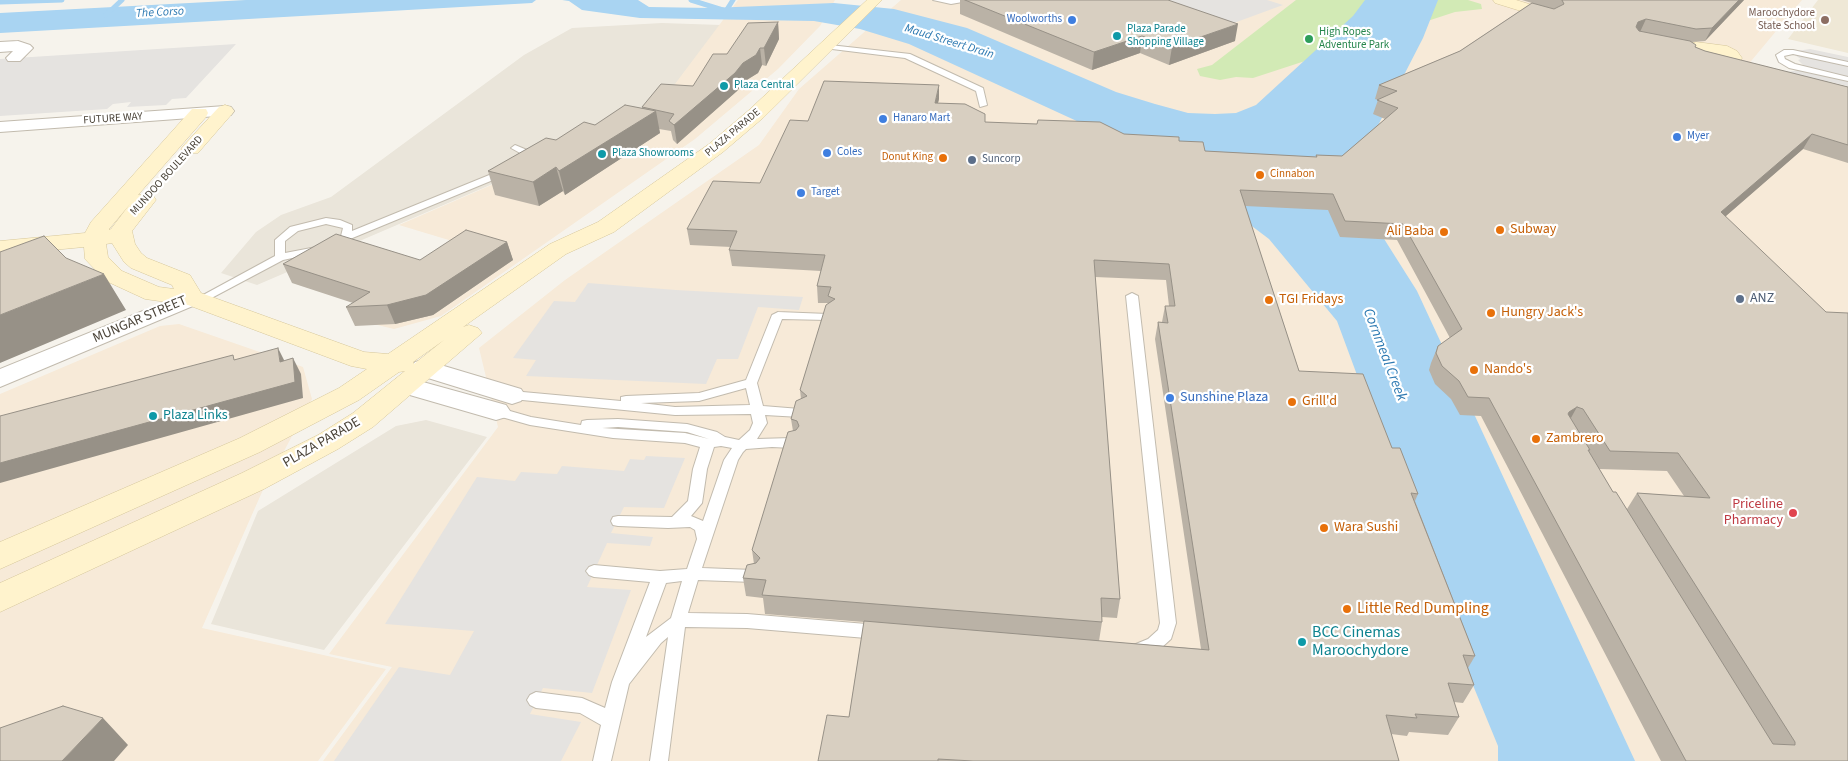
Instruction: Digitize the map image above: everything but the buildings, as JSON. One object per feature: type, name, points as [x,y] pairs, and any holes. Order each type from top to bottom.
[{"type":"main road","points":[[1500,0],[1550,14]]},
{"type":"main road","name":"PLAZA PARADE","points":[[0,556],[250,445],[337,402],[393,370],[558,250],[606,227],[716,148],[756,114],[872,1]]},
{"type":"main road","points":[[1683,48],[1720,49],[1734,56],[1728,61],[1748,68]]},
{"type":"main road","points":[[1770,74],[1848,94]]},
{"type":"main road","name":"MUNDOO BOULEVARD","points":[[120,234],[134,212],[225,111]]},
{"type":"main road","name":"MUNDOO BOULEVARD","points":[[94,239],[98,227],[199,113]]},
{"type":"main road","name":"PLAZA PARADE","points":[[0,598],[253,481],[328,442],[363,420],[393,370],[451,346],[580,254],[606,227]]},
{"type":"main road","points":[[0,248],[94,239],[120,234],[132,257],[139,263],[181,280],[196,299]]},
{"type":"main road","points":[[94,239],[97,259],[114,276],[154,294],[196,299]]},
{"type":"main road","name":"MUNGAR STREET","points":[[196,299],[393,370]]},
{"type":"street","points":[[0,46],[25,48],[14,58]]},
{"type":"street","name":"FUTURE WAY","points":[[0,127],[225,111]]},
{"type":"street","points":[[0,142],[19,126]]},
{"type":"street","name":"MUNGAR STREET","points":[[0,379],[196,299]]},
{"type":"street","name":"MUNGAR STREET","points":[[393,370],[504,403]]},
{"type":"lane","points":[[936,0],[951,2],[972,0]]},
{"type":"lane","points":[[824,46],[907,56],[980,90],[983,104]]},
{"type":"lane","points":[[1848,64],[1790,52],[1781,52],[1780,55],[1782,60],[1792,66],[1848,79]]},
{"type":"lane","points":[[196,299],[280,257],[319,251],[339,242],[346,236],[415,210],[506,171],[524,158],[524,152],[515,148]]},
{"type":"lane","points":[[280,257],[280,240],[285,234],[304,225],[326,221],[336,222],[348,227],[346,236]]},
{"type":"lane","points":[[1119,651],[1142,650],[1154,644],[1164,634],[1168,623],[1132,296]]},
{"type":"lane","points":[[659,761],[678,621],[731,460],[742,444],[758,428],[760,423],[751,383],[778,315],[828,317]]},
{"type":"lane","points":[[504,403],[693,398],[715,394],[751,383]]},
{"type":"lane","points":[[568,401],[675,411],[758,410],[800,413]]},
{"type":"lane","points":[[504,403],[530,421],[566,425],[614,434],[685,438],[715,443],[792,443]]},
{"type":"lane","points":[[676,522],[695,503],[699,473],[715,443]]},
{"type":"lane","points":[[618,521],[690,521],[698,523],[704,531],[705,542]]},
{"type":"lane","points":[[594,571],[660,577],[693,575],[753,576]]},
{"type":"lane","points":[[602,761],[621,682],[660,577]]},
{"type":"lane","points":[[621,682],[649,644],[661,632],[678,621],[725,620],[890,632]]},
{"type":"lane","points":[[536,700],[582,706],[611,722]]},
{"type":"shaded area","points":[[738,0],[835,0],[820,26],[778,69],[695,139],[441,316],[394,329],[361,321],[472,247],[399,225],[651,116]]},
{"type":"shaded area","name":"Sunshine Plaza","points":[[901,0],[1802,0],[1747,66],[1848,89],[1848,761],[323,761],[392,667],[329,654],[498,427],[479,348],[565,280],[759,145],[799,89]]},
{"type":"shaded area","points":[[1136,0],[1267,0],[1283,5],[1212,31]]},
{"type":"shaded area","name":"Maroochydore State School","points":[[1818,0],[1848,0],[1848,53],[1788,39]]},
{"type":"shaded area","points":[[662,23],[721,25],[651,116],[257,285],[221,273],[256,232],[281,215],[331,197],[524,55],[572,28]]},
{"type":"shaded area","points":[[236,44],[186,98],[172,99],[166,105],[127,107],[131,102],[113,104],[107,109],[0,116],[0,59]]},
{"type":"shaded area","points":[[1810,49],[1848,57],[1848,86],[1787,72],[1807,69],[1798,60],[1801,59],[1790,52]]},
{"type":"shaded area","points":[[588,283],[803,297],[799,310],[758,307],[738,359],[717,359],[706,384],[526,376],[536,360],[513,358],[554,301],[575,302]]},
{"type":"shaded area","points":[[179,324],[303,367],[312,399],[262,492],[202,628],[386,669],[318,761],[0,761],[0,394],[160,326]]},
{"type":"shaded area","points":[[426,420],[487,437],[324,650],[211,624],[258,511],[396,426]]},
{"type":"shaded area","points":[[646,456],[685,458],[664,508],[624,507],[611,533],[653,537],[650,546],[607,543],[587,587],[631,590],[592,693],[543,688],[530,714],[581,722],[561,761],[334,761],[399,667],[450,675],[474,631],[385,624],[477,477],[515,481],[521,472],[557,474],[562,466],[624,471],[630,459],[644,460]]},
{"type":"green space","name":"High Ropes Adventure Park","points":[[1296,0],[1468,0],[1481,4],[1482,9],[1455,12],[1253,78],[1236,77],[1220,80],[1200,76],[1197,69],[1212,65]]},
{"type":"water","name":"The Corso","points":[[246,0],[536,0],[532,3],[0,33],[0,13]]},
{"type":"water","points":[[562,0],[638,0],[649,7],[711,8],[834,3],[894,9],[967,28],[1116,92],[1188,113],[1215,114],[1236,113],[1256,105],[1353,16],[1365,0],[1438,0],[1423,38],[1370,141],[1374,223],[1417,291],[1635,761],[1498,761],[1498,746],[1463,661],[1337,321],[1269,239],[1224,205],[1129,145],[909,44],[860,29],[814,21],[640,18],[582,10],[569,1]]},
{"type":"waterway","points":[[0,2],[62,0]]},
{"type":"waterway","points":[[106,15],[122,0]]},
{"type":"waterway","points":[[691,0],[726,11],[733,0]]},
{"type":"place","name":"Woolworths","points":[[1072,20]]},
{"type":"place","name":"Maroochydore State School","points":[[1825,20]]},
{"type":"place","name":"Plaza Parade Shopping Village","points":[[1117,36]]},
{"type":"place","name":"High Ropes Adventure Park","points":[[1309,39]]},
{"type":"place","name":"Plaza Central","points":[[724,86]]},
{"type":"place","name":"Hanaro Mart","points":[[883,119]]},
{"type":"place","name":"Myer","points":[[1677,137]]},
{"type":"place","name":"Coles","points":[[827,153]]},
{"type":"place","name":"Plaza Showrooms","points":[[602,154]]},
{"type":"place","name":"Donut King","points":[[943,158]]},
{"type":"place","name":"Suncorp","points":[[972,160]]},
{"type":"place","name":"Cinnabon","points":[[1260,175]]},
{"type":"place","name":"Target","points":[[801,193]]},
{"type":"place","name":"Subway","points":[[1500,230]]},
{"type":"place","name":"Ali Baba","points":[[1444,232]]},
{"type":"place","name":"ANZ","points":[[1740,299]]},
{"type":"place","name":"TGI Fridays","points":[[1269,300]]},
{"type":"place","name":"Hungry Jack's","points":[[1491,313]]},
{"type":"place","name":"Nando's","points":[[1474,370]]},
{"type":"place","name":"Sunshine Plaza","points":[[1170,398]]},
{"type":"place","name":"Grill'd","points":[[1292,402]]},
{"type":"place","name":"Plaza Links","points":[[153,416]]},
{"type":"place","name":"Zambrero","points":[[1536,439]]},
{"type":"place","name":"Priceline Pharmacy","points":[[1793,513]]},
{"type":"place","name":"Wara Sushi","points":[[1324,528]]},
{"type":"place","name":"Little Red Dumpling","points":[[1347,609]]},
{"type":"place","name":"BCC Cinemas Maroochydore","points":[[1302,642]]},
{"type":"water label","name":"Maud Streert Drain","points":[[949,42]]},
{"type":"water label","name":"Cornmeal Creek","points":[[1384,355]]}]
